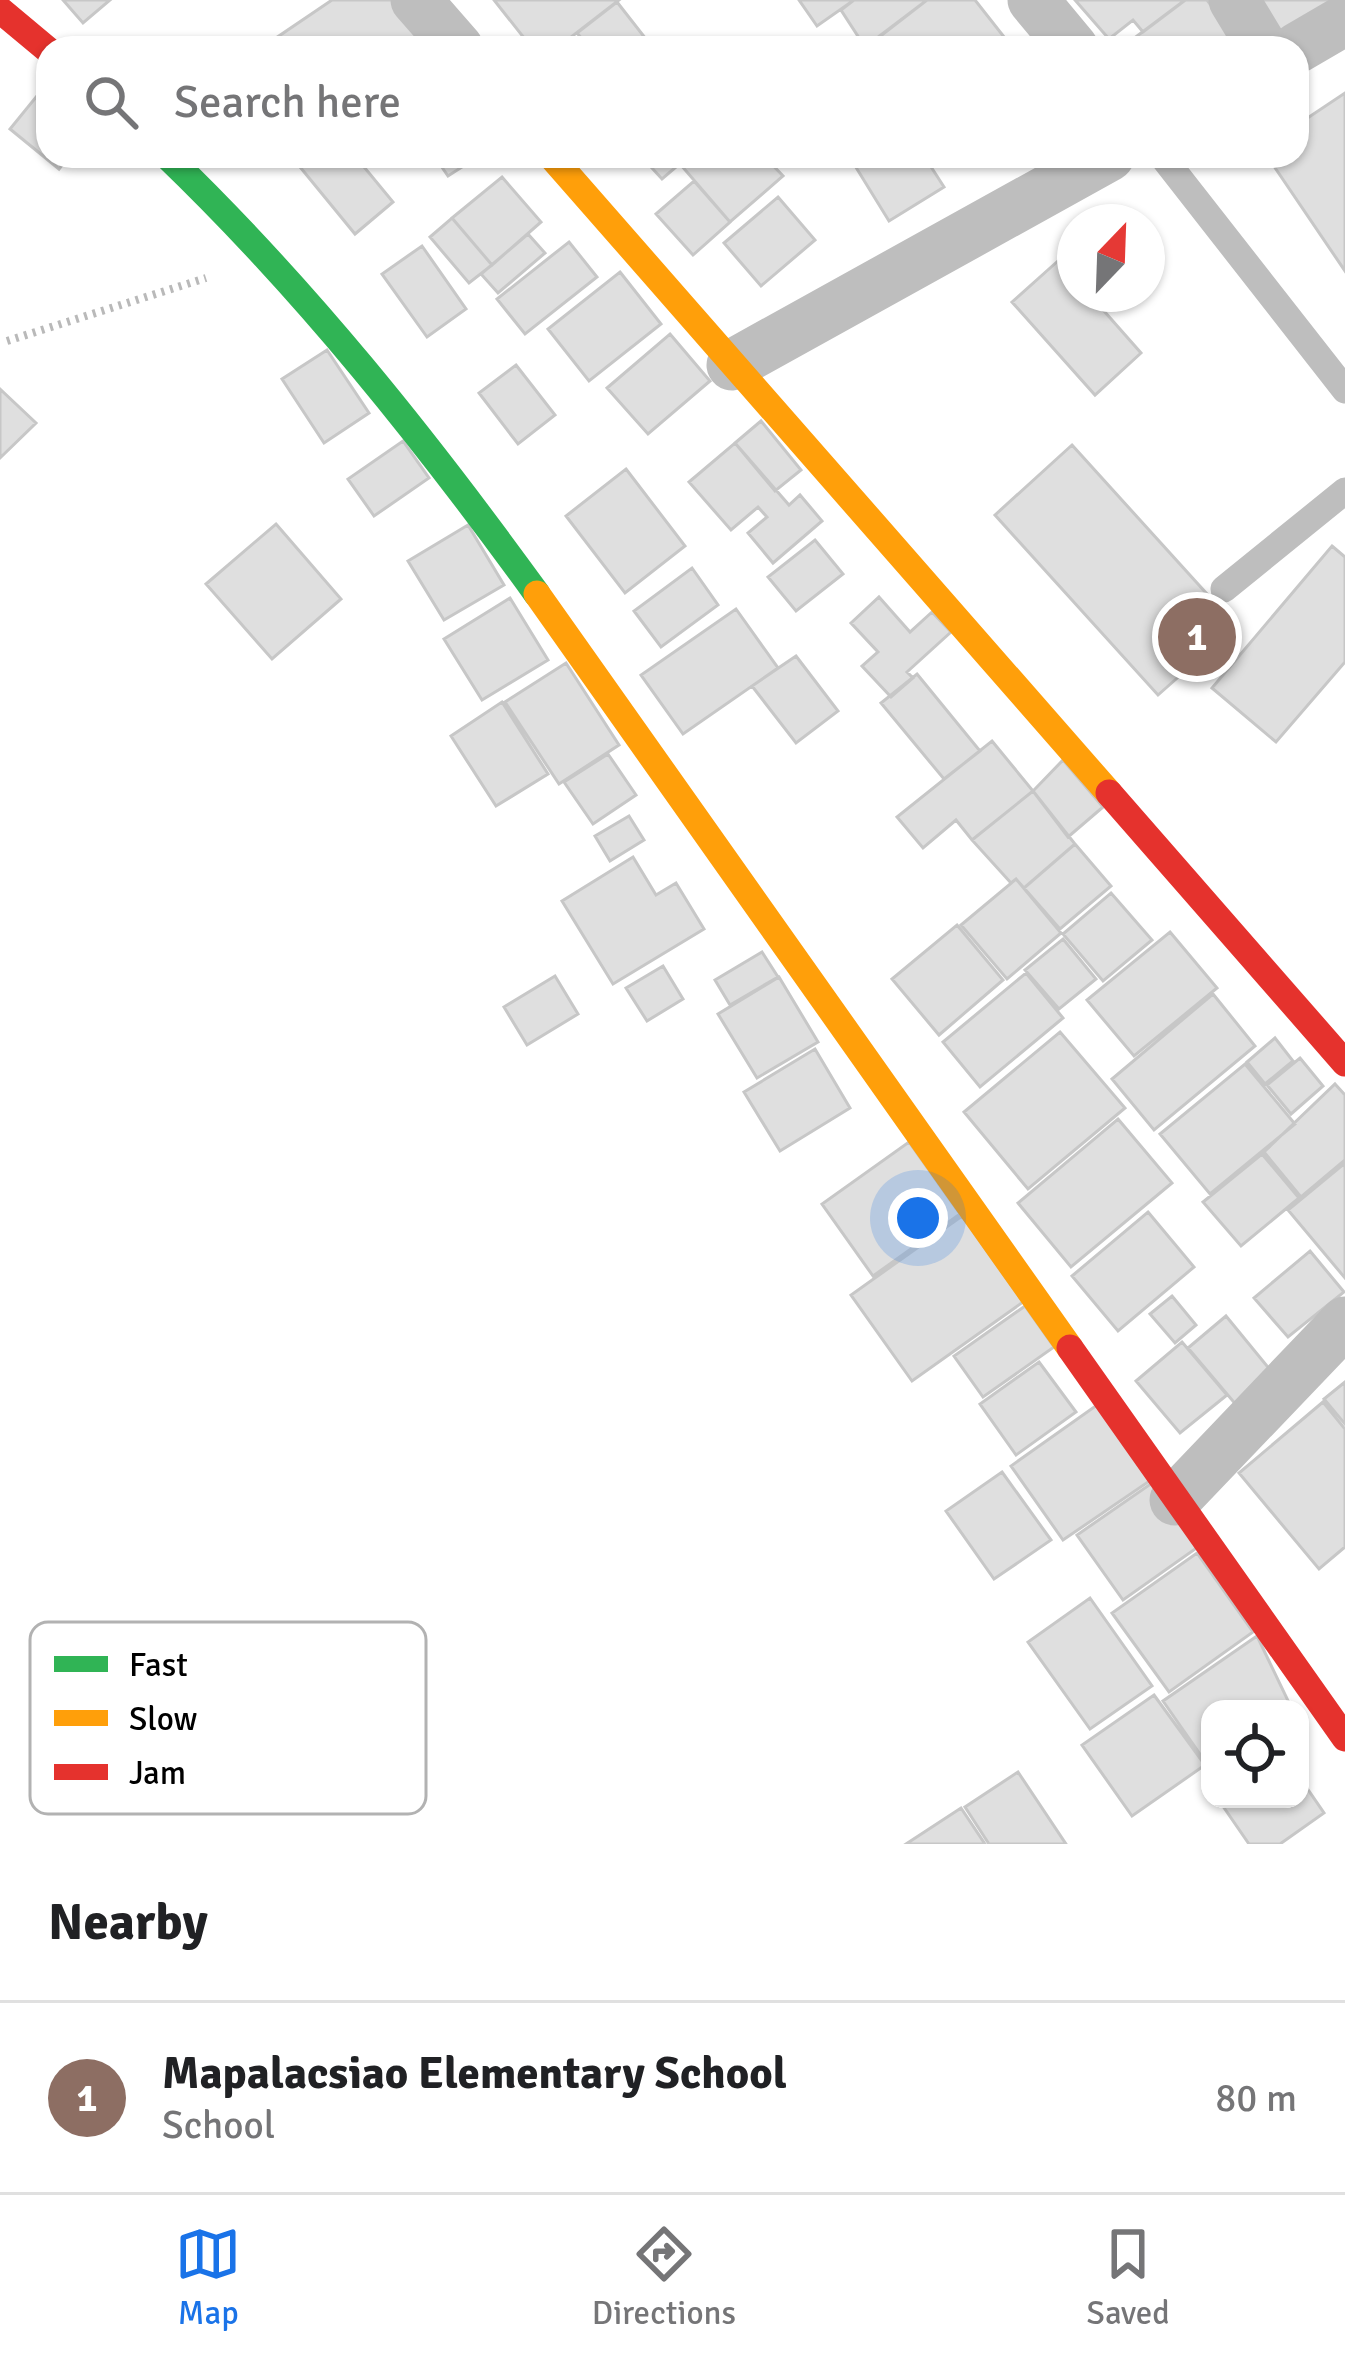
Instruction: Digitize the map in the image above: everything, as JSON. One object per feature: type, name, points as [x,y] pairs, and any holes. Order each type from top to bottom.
[{"type":"street","points":[[416,0],[448,36]]},
{"type":"street","points":[[1033,0],[1063,36]]},
{"type":"street","points":[[1234,0],[1256,36]]},
{"type":"street","points":[[0,10],[36,40]]},
{"type":"street","points":[[1309,41],[1344,22]]},
{"type":"street","points":[[179,168],[300,290],[464,496],[732,866],[1345,1738]]},
{"type":"street","points":[[561,168],[1345,1063]]},
{"type":"street","points":[[732,365],[1086,168]]},
{"type":"street","points":[[1175,1500],[1345,1322]]},
{"type":"lane","points":[[1171,168],[1345,390]]},
{"type":"lane","points":[[1224,590],[1345,491]]},
{"type":"path","points":[[8,341],[269,259]]},
{"type":"building","points":[[63,0],[110,0],[83,23]]},
{"type":"building","points":[[332,0],[400,0],[423,35],[422,36],[279,36]]},
{"type":"building","points":[[494,0],[619,0],[572,36],[522,36]]},
{"type":"building","points":[[799,0],[854,0],[817,26]]},
{"type":"building","points":[[854,0],[927,0],[880,36],[858,36],[841,10]]},
{"type":"building","points":[[927,0],[975,0],[1003,36],[880,36]]},
{"type":"building","points":[[1075,0],[1184,1],[1143,32],[1133,20],[1106,36]]},
{"type":"building","points":[[1185,0],[1207,0],[1234,36],[1137,36]]},
{"type":"building","points":[[1244,0],[1328,0],[1338,20],[1308,36],[1275,36]]},
{"type":"building","points":[[617,2],[644,36],[580,36],[577,33]]},
{"type":"building","points":[[1345,93],[1345,271],[1275,168],[1309,168],[1309,117]]},
{"type":"building","points":[[36,97],[36,150],[10,129]]},
{"type":"building","points":[[301,168],[365,168],[393,202],[355,234]]},
{"type":"building","points":[[652,168],[675,168],[662,179]]},
{"type":"building","points":[[683,168],[775,168],[783,176],[730,222]]},
{"type":"building","points":[[856,168],[932,168],[944,187],[889,221]]},
{"type":"building","points":[[502,177],[541,222],[492,265],[452,218]]},
{"type":"building","points":[[694,181],[730,222],[693,255],[656,214]]},
{"type":"building","points":[[778,197],[815,240],[761,286],[724,243]]},
{"type":"building","points":[[452,218],[492,265],[469,283],[430,237]]},
{"type":"building","points":[[528,234],[545,253],[498,293],[481,274]]},
{"type":"building","points":[[569,242],[597,277],[525,334],[497,299]]},
{"type":"building","points":[[422,246],[466,309],[427,337],[382,274]]},
{"type":"building","points":[[1057,262],[1057,312],[1105,312],[1141,353],[1095,395],[1012,302]]},
{"type":"building","points":[[620,272],[661,324],[589,381],[548,329]]},
{"type":"building","points":[[670,334],[710,381],[648,434],[607,388]]},
{"type":"building","points":[[327,350],[369,413],[324,443],[282,379]]},
{"type":"building","points":[[516,365],[555,415],[518,444],[479,393]]},
{"type":"building","points":[[0,389],[36,423],[0,458]]},
{"type":"building","points":[[761,421],[801,470],[775,491],[735,443]]},
{"type":"building","points":[[403,441],[429,478],[374,516],[348,479]]},
{"type":"building","points":[[735,443],[789,505],[800,495],[822,521],[773,563],[748,533],[767,517],[758,507],[731,530],[689,482]]},
{"type":"building","points":[[1072,445],[1236,626],[1158,695],[995,515]]},
{"type":"building","points":[[626,469],[685,546],[625,593],[566,516]]},
{"type":"building","points":[[276,524],[341,599],[272,659],[206,584]]},
{"type":"building","points":[[468,525],[504,585],[444,620],[408,561]]},
{"type":"building","points":[[815,540],[843,574],[796,611],[768,577]]},
{"type":"building","points":[[1332,546],[1345,557],[1345,662],[1276,742],[1212,688]]},
{"type":"building","points":[[692,568],[718,605],[661,647],[634,611]]},
{"type":"building","points":[[879,597],[910,632],[932,612],[951,632],[907,672],[913,678],[891,697],[862,666],[878,652],[851,623]]},
{"type":"building","points":[[510,598],[548,660],[482,700],[444,639]]},
{"type":"building","points":[[736,609],[778,668],[683,734],[641,675]]},
{"type":"building","points":[[796,656],[838,711],[796,743],[752,686]]},
{"type":"building","points":[[566,663],[619,745],[559,784],[505,702]]},
{"type":"building","points":[[917,674],[980,751],[944,779],[881,703]]},
{"type":"building","points":[[502,702],[548,774],[496,806],[451,736]]},
{"type":"building","points":[[992,741],[1033,791],[972,840],[956,820],[923,848],[897,817]]},
{"type":"building","points":[[608,754],[636,795],[593,824],[564,782]]},
{"type":"building","points":[[1063,760],[1103,807],[1068,837],[1033,791]]},
{"type":"building","points":[[1033,791],[1075,844],[1024,888],[1016,879],[1011,883],[972,840]]},
{"type":"building","points":[[629,816],[644,840],[610,861],[595,836]]},
{"type":"building","points":[[1075,844],[1111,886],[1060,929],[1024,888]]},
{"type":"building","points":[[633,857],[656,895],[676,883],[704,929],[613,984],[562,901]]},
{"type":"building","points":[[1016,879],[1061,933],[1007,979],[961,925]]},
{"type":"building","points":[[1111,893],[1152,940],[1103,981],[1063,934]]},
{"type":"building","points":[[957,925],[1003,980],[939,1035],[892,979]]},
{"type":"building","points":[[1170,932],[1217,988],[1134,1056],[1087,1000]]},
{"type":"building","points":[[1063,939],[1096,979],[1059,1009],[1025,970]]},
{"type":"building","points":[[762,952],[778,977],[730,1005],[715,980]]},
{"type":"building","points":[[663,966],[683,999],[647,1021],[626,988]]},
{"type":"building","points":[[1026,973],[1063,1018],[980,1087],[943,1042]]},
{"type":"building","points":[[555,976],[578,1014],[527,1045],[504,1007]]},
{"type":"building","points":[[779,977],[818,1042],[757,1078],[718,1014]]},
{"type":"building","points":[[1213,994],[1255,1046],[1154,1130],[1112,1079]]},
{"type":"building","points":[[1060,1032],[1125,1108],[1028,1189],[964,1112]]},
{"type":"building","points":[[1275,1038],[1293,1061],[1265,1084],[1247,1062]]},
{"type":"building","points":[[815,1049],[850,1108],[780,1151],[744,1092]]},
{"type":"building","points":[[1300,1058],[1323,1086],[1291,1114],[1267,1085]]},
{"type":"building","points":[[1245,1064],[1295,1124],[1210,1194],[1160,1134]]},
{"type":"building","points":[[1335,1084],[1345,1095],[1345,1160],[1301,1197],[1264,1152]]},
{"type":"building","points":[[1118,1119],[1172,1183],[1071,1267],[1018,1203]]},
{"type":"building","points":[[909,1142],[960,1214],[873,1276],[822,1204]]},
{"type":"building","points":[[1262,1154],[1299,1198],[1241,1246],[1203,1202]]},
{"type":"building","points":[[1345,1163],[1345,1278],[1288,1210]]},
{"type":"building","points":[[1148,1212],[1194,1267],[1118,1331],[1072,1276]]},
{"type":"building","points":[[962,1216],[1023,1302],[912,1381],[851,1295]]},
{"type":"building","points":[[1310,1251],[1344,1292],[1288,1337],[1254,1298]]},
{"type":"building","points":[[1172,1296],[1196,1325],[1175,1343],[1150,1314]]},
{"type":"building","points":[[1025,1306],[1054,1347],[983,1397],[954,1356]]},
{"type":"building","points":[[1226,1316],[1280,1382],[1243,1413],[1188,1348]]},
{"type":"building","points":[[1182,1342],[1227,1395],[1180,1433],[1136,1381]]},
{"type":"building","points":[[1039,1362],[1076,1412],[1016,1455],[980,1404]]},
{"type":"building","points":[[1345,1382],[1345,1424],[1324,1399]]},
{"type":"building","points":[[1323,1402],[1345,1429],[1345,1547],[1319,1569],[1239,1473]]},
{"type":"building","points":[[1097,1405],[1151,1480],[1063,1540],[1011,1466]]},
{"type":"building","points":[[1002,1472],[1051,1540],[994,1579],[946,1511]]},
{"type":"building","points":[[1152,1483],[1198,1547],[1123,1600],[1077,1535]]},
{"type":"building","points":[[1197,1553],[1253,1632],[1169,1692],[1112,1613]]},
{"type":"building","points":[[1090,1598],[1152,1686],[1090,1729],[1028,1642]]},
{"type":"building","points":[[1257,1636],[1288,1700],[1201,1700],[1201,1756],[1163,1701]]},
{"type":"building","points":[[1154,1695],[1201,1760],[1201,1768],[1132,1816],[1082,1745]]},
{"type":"building","points":[[1018,1772],[1066,1844],[989,1844],[965,1807]]},
{"type":"building","points":[[1309,1791],[1324,1813],[1280,1844],[1249,1844],[1224,1808],[1309,1808]]},
{"type":"building","points":[[961,1808],[985,1844],[906,1844]]},
{"type":"traffic: fast","points":[[179,168],[268,259],[362,367],[537,594]]},
{"type":"traffic: slow","points":[[562,168],[1109,793]]},
{"type":"traffic: slow","points":[[537,594],[1070,1348]]},
{"type":"traffic: jam","points":[[0,10],[36,40]]},
{"type":"traffic: jam","points":[[1109,793],[1345,1063]]},
{"type":"traffic: jam","points":[[1070,1348],[1345,1738]]},
{"type":"place","name":"Mapalacsiao Elementary School","points":[[1197,637]]}]
